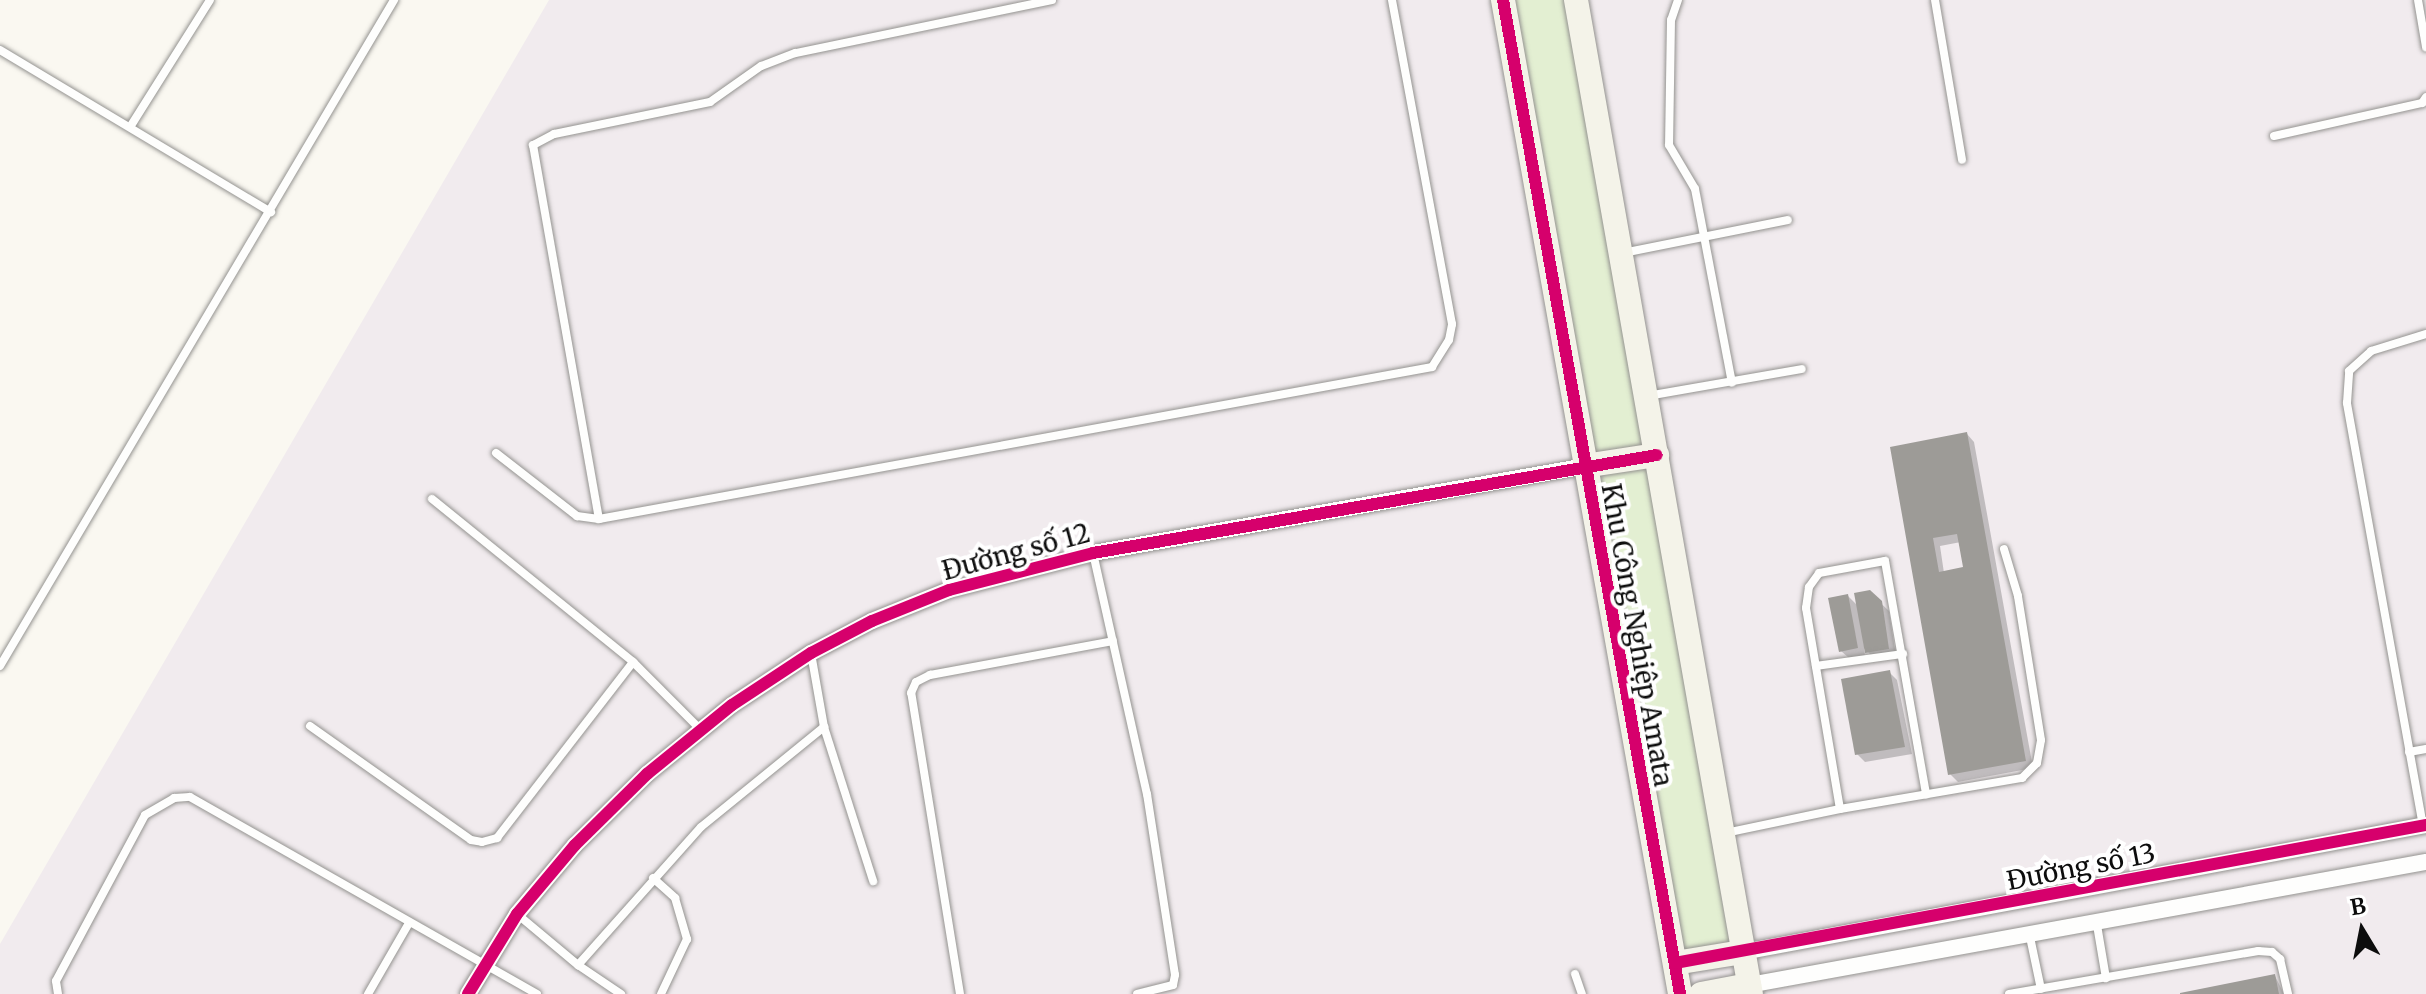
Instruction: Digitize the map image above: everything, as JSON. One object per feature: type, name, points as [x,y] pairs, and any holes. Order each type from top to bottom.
[{"type":"street","name":"Khu Công Nghiệp Amata","points":[[1503,0],[1680,994]]},
{"type":"street","name":"Khu Công Nghiệp Amata","points":[[1576,0],[1750,989]]},
{"type":"street","points":[[1584,466],[1657,455]]},
{"type":"street","name":"Đường số 12","points":[[468,994],[517,914],[586,835],[702,730],[811,653],[949,590],[1093,553],[1584,466]]},
{"type":"street","name":"Đường số 13","points":[[1743,952],[2425,831]]},
{"type":"street","points":[[1701,994],[1750,989],[2426,862]]},
{"type":"street","points":[[1675,963],[1743,952]]},
{"type":"lane","points":[[132,124],[210,0]]},
{"type":"lane","points":[[0,666],[394,0]]},
{"type":"lane","points":[[599,519],[533,145],[554,134],[710,102],[786,55],[1052,0]]},
{"type":"lane","points":[[496,453],[577,516],[599,519],[1432,367],[1449,340],[1452,324],[1392,0]]},
{"type":"lane","points":[[1678,0],[1671,20],[1669,145],[1695,189],[1732,383]]},
{"type":"lane","points":[[1935,0],[1962,160]]},
{"type":"lane","points":[[2418,0],[2426,47]]},
{"type":"lane","points":[[0,50],[31,73],[132,124],[271,212]]},
{"type":"lane","points":[[2274,136],[2422,103],[2426,97]]},
{"type":"lane","points":[[1622,253],[1788,220]]},
{"type":"lane","points":[[2425,831],[2350,418],[2349,371],[2383,345],[2426,334]]},
{"type":"lane","points":[[1647,397],[1802,369]]},
{"type":"lane","points":[[432,499],[633,662],[702,730]]},
{"type":"lane","points":[[1724,833],[1840,809],[2022,778],[2037,763],[2041,740],[2018,596],[2004,549]]},
{"type":"lane","points":[[1093,553],[1147,794],[1175,975],[1173,985],[1137,994]]},
{"type":"lane","points":[[1840,809],[1806,608],[1809,587],[1819,573],[1885,561],[1926,794]]},
{"type":"lane","points":[[960,994],[911,693],[916,682],[930,675],[1113,641]]},
{"type":"lane","points":[[811,653],[824,727],[873,881]]},
{"type":"lane","points":[[1816,666],[1903,654]]},
{"type":"lane","points":[[310,726],[471,840],[482,842],[497,838],[633,662]]},
{"type":"lane","points":[[578,965],[701,827],[824,727]]},
{"type":"lane","points":[[2409,752],[2426,749]]},
{"type":"lane","points":[[58,994],[56,981],[145,815],[174,798],[190,797],[537,994]]},
{"type":"lane","points":[[653,878],[675,898],[687,939],[661,994]]},
{"type":"lane","points":[[517,914],[578,965],[621,994]]},
{"type":"lane","points":[[368,994],[409,923]]},
{"type":"lane","points":[[2097,925],[2106,978]]},
{"type":"lane","points":[[2030,937],[2041,989]]},
{"type":"lane","points":[[2009,994],[2272,952],[2284,969],[2288,994]]},
{"type":"lane","points":[[1575,974],[1582,994]]},
{"type":"lane","points":[[2071,983],[2073,994]]},
{"type":"shaded area","points":[[549,0],[2426,0],[2426,994],[0,994],[0,944]]},
{"type":"green space","points":[[1514,0],[1564,0],[1644,449],[1594,458]]},
{"type":"green space","points":[[1646,463],[1730,946],[1685,954],[1597,471]]},
{"type":"building","points":[[1967,432],[2026,761],[1948,775],[1890,447]],"holes":[[[1957,534],[1963,567],[1939,572],[1933,538]]]},
{"type":"building","points":[[1870,590],[1882,601],[1889,649],[1865,653],[1854,593]]},
{"type":"building","points":[[1848,594],[1858,648],[1839,652],[1828,598]]},
{"type":"building","points":[[1890,670],[1905,747],[1855,755],[1841,679]]},
{"type":"building","points":[[2275,974],[2279,994],[2180,994],[2180,993]]},
{"type":"cycle path","points":[[1503,0],[1680,994]]},
{"type":"cycle path","points":[[468,994],[517,914],[575,845],[647,774],[732,705],[811,653],[872,621],[949,590],[1093,553],[1657,455]]},
{"type":"cycle path","points":[[1675,963],[2426,825]]}]
